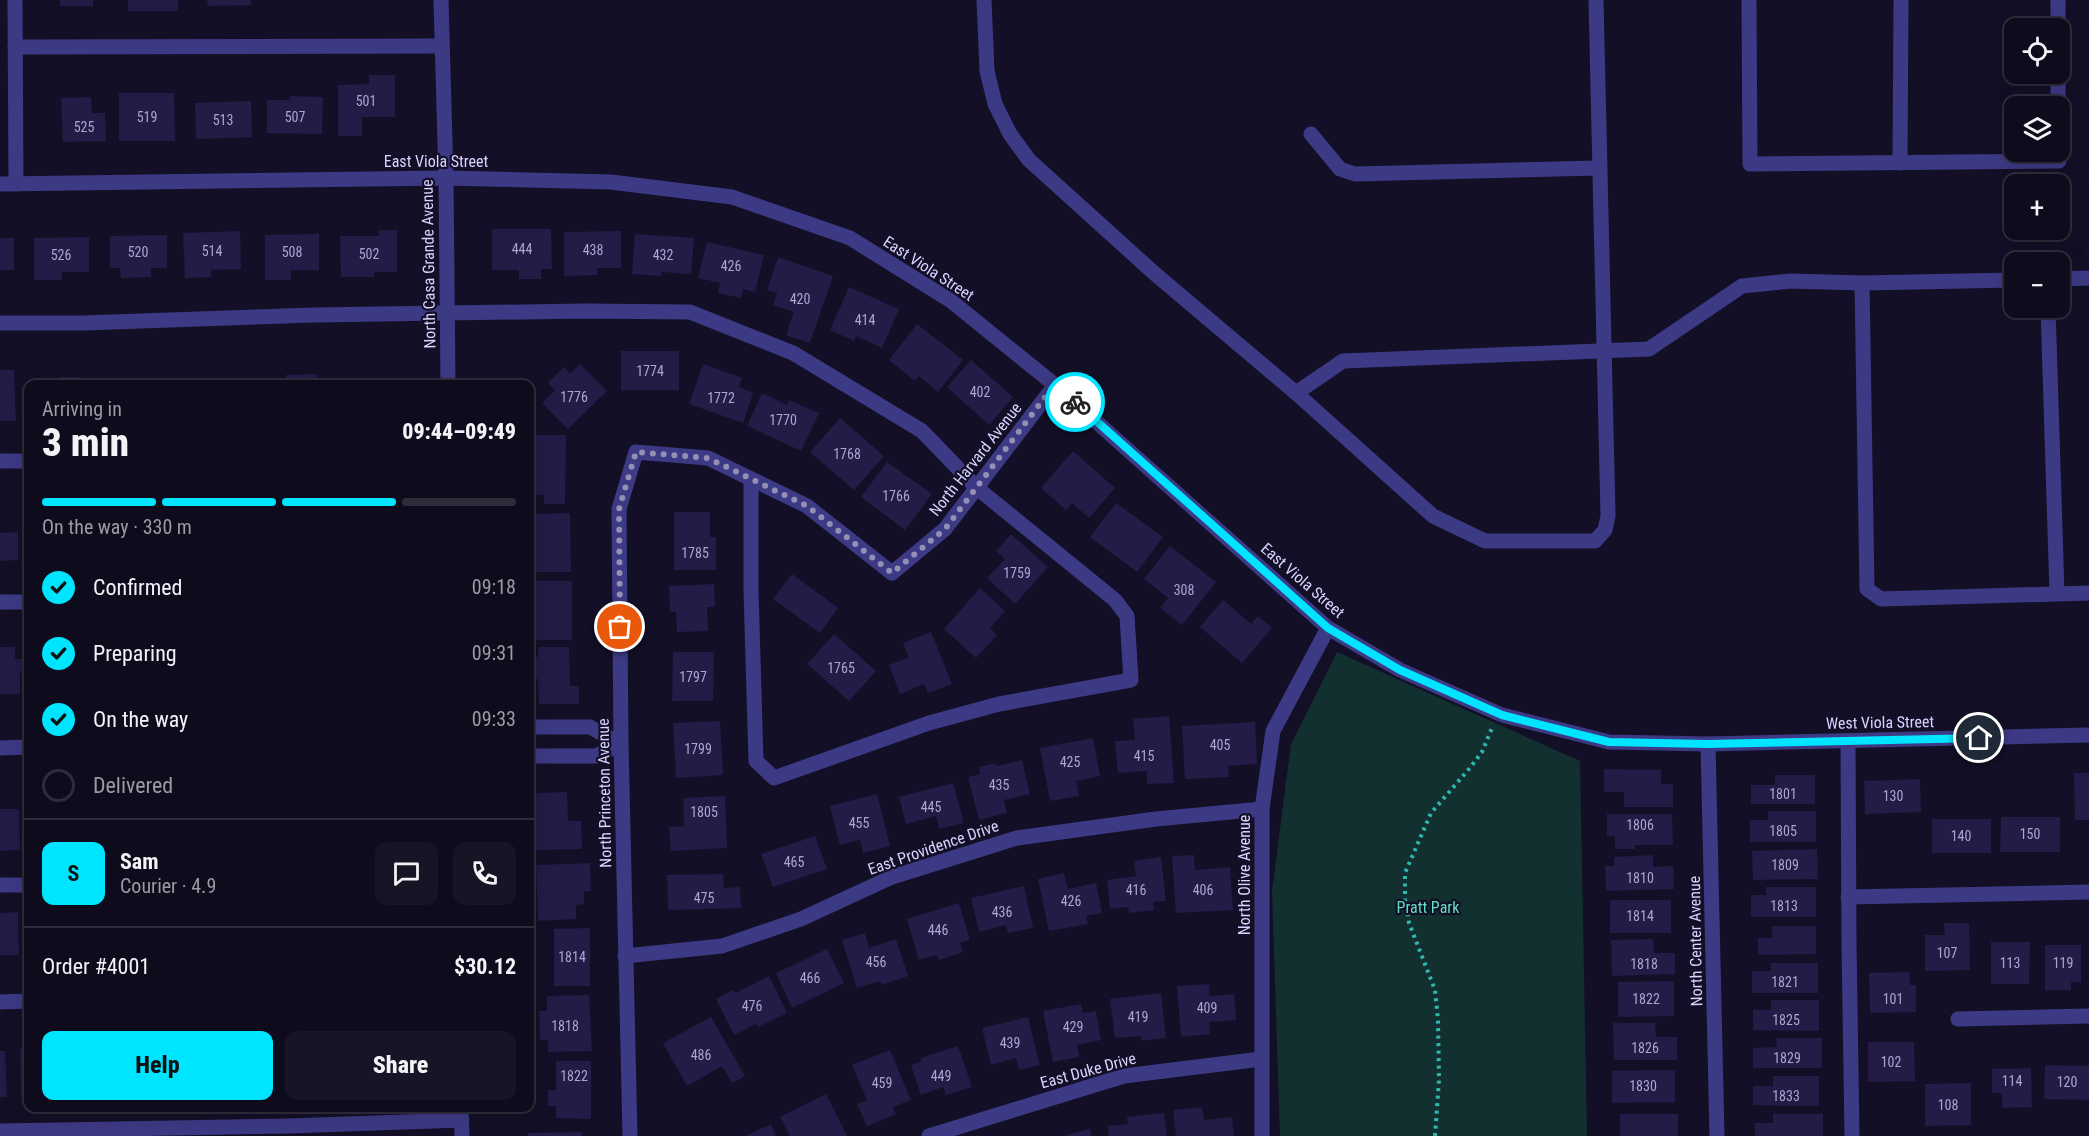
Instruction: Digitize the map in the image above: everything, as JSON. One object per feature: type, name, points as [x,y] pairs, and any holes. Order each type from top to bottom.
[{"type":"street","points":[[15,0],[16,184]]},
{"type":"street","name":"North Casa Grande Avenue","points":[[441,0],[448,380]]},
{"type":"street","points":[[984,0],[987,71],[995,104],[1010,134],[1029,160],[1154,273],[1296,393],[1433,516],[1485,541],[1595,540],[1605,530],[1608,516],[1596,0]]},
{"type":"street","points":[[1749,0],[1750,164],[2004,162]]},
{"type":"street","points":[[1900,163],[1901,0]]},
{"type":"street","points":[[2058,0],[2058,18]]},
{"type":"street","points":[[15,47],[442,46]]},
{"type":"street","points":[[1311,134],[1340,169],[1355,174],[1599,168]]},
{"type":"street","name":"East Viola Street","points":[[0,184],[446,178],[611,182],[732,197],[850,238],[951,301],[1055,384],[1328,628],[1400,670],[1497,712],[1609,742],[1708,744]]},
{"type":"street","points":[[2070,279],[2089,278]]},
{"type":"street","points":[[1296,393],[1343,361],[1649,350],[1742,286],[1791,281],[1862,283],[2004,280]]},
{"type":"street","points":[[1862,283],[1867,589],[1881,599],[2089,593]]},
{"type":"street","points":[[0,323],[84,323],[447,313],[690,312],[793,353],[922,431],[977,488],[1115,600],[1126,616],[1131,680],[999,704],[929,723],[774,778],[756,761],[751,590],[751,479]]},
{"type":"street","points":[[2048,318],[2057,593]]},
{"type":"street","name":"North Harvard Avenue","points":[[636,452],[708,458],[807,506],[892,573],[945,529],[1055,384]]},
{"type":"street","name":"North Princeton Avenue","points":[[630,1136],[621,744],[619,509],[636,452]]},
{"type":"street","points":[[0,461],[24,460]]},
{"type":"street","points":[[0,602],[24,602]]},
{"type":"street","name":"North Olive Avenue","points":[[1262,1136],[1262,809],[1273,732],[1328,628]]},
{"type":"street","points":[[534,727],[591,727],[621,744]]},
{"type":"street","name":"West Viola Street","points":[[1708,744],[2089,735]]},
{"type":"street","points":[[1848,741],[1852,1136]]},
{"type":"street","points":[[534,756],[596,756],[621,744]]},
{"type":"street","name":"North Center Avenue","points":[[1708,744],[1717,1136]]},
{"type":"street","points":[[0,748],[24,747]]},
{"type":"street","name":"East Providence Drive","points":[[625,956],[722,946],[801,919],[892,877],[1017,838],[1156,819],[1262,809]]},
{"type":"street","points":[[0,885],[24,885]]},
{"type":"street","points":[[1848,897],[2089,892]]},
{"type":"street","points":[[0,1002],[24,1001]]},
{"type":"street","points":[[1958,1018],[2089,1016]]},
{"type":"street","name":"East Duke Drive","points":[[929,1136],[1124,1076],[1261,1059]]},
{"type":"street","points":[[0,1131],[462,1121]]},
{"type":"path","points":[[1434,1136],[1439,1080],[1435,990],[1409,923],[1405,900],[1405,873],[1431,813],[1482,752],[1497,712]]},
{"type":"green space","name":"Pratt Park","points":[[1337,652],[1580,761],[1587,1136],[1280,1136],[1272,891],[1291,744]]},
{"type":"building","points":[[60,0],[93,0],[93,6],[60,6]]},
{"type":"building","points":[[128,0],[178,0],[178,11],[128,11]]},
{"type":"building","points":[[207,0],[251,0],[251,5],[208,6]]},
{"type":"building","points":[[369,75],[395,75],[395,117],[362,117],[362,136],[338,136],[338,85],[369,84]]},
{"type":"building","points":[[119,93],[174,93],[175,141],[119,141]]},
{"type":"building","points":[[290,96],[323,97],[322,134],[267,133],[267,100],[290,100]]},
{"type":"building","points":[[91,97],[92,113],[105,113],[106,141],[63,142],[61,98]]},
{"type":"building","points":[[251,101],[252,137],[196,139],[195,103]]},
{"type":"building","points":[[492,229],[551,229],[552,269],[541,269],[541,279],[519,279],[519,270],[492,270]]},
{"type":"building","points":[[379,230],[397,230],[397,272],[374,272],[374,277],[341,277],[340,236],[379,236]]},
{"type":"building","points":[[240,231],[241,269],[211,270],[211,277],[185,278],[183,233]]},
{"type":"building","points":[[621,231],[621,268],[597,268],[597,275],[564,276],[564,232]]},
{"type":"building","points":[[319,234],[319,270],[291,270],[291,280],[265,280],[265,235]]},
{"type":"building","points":[[635,234],[694,238],[691,274],[662,272],[661,276],[632,274]]},
{"type":"building","points":[[167,235],[167,268],[151,268],[151,277],[121,278],[120,268],[110,268],[110,236]]},
{"type":"building","points":[[89,237],[89,272],[62,272],[62,280],[34,280],[34,238]]},
{"type":"building","points":[[0,238],[14,238],[14,270],[0,270]]},
{"type":"building","points":[[707,242],[764,255],[755,292],[743,289],[741,298],[718,293],[720,283],[698,278]]},
{"type":"building","points":[[778,257],[833,276],[810,343],[786,335],[794,312],[773,305],[777,293],[767,290]]},
{"type":"building","points":[[849,287],[899,309],[882,348],[856,336],[854,341],[830,330]]},
{"type":"building","points":[[917,324],[963,360],[938,392],[919,376],[915,381],[889,360]]},
{"type":"building","points":[[621,351],[679,351],[679,390],[621,390]]},
{"type":"building","points":[[971,360],[1013,397],[989,425],[947,387]]},
{"type":"building","points":[[580,364],[607,391],[568,429],[542,403],[555,390],[548,383],[564,367],[570,374]]},
{"type":"building","points":[[703,364],[742,378],[739,387],[753,393],[743,423],[689,404]]},
{"type":"building","points":[[0,370],[14,370],[16,421],[0,421]]},
{"type":"building","points":[[317,374],[317,380],[287,380],[286,375]]},
{"type":"building","points":[[60,377],[78,377],[78,380],[60,380]]},
{"type":"building","points":[[762,393],[787,405],[789,400],[819,413],[801,451],[747,426]]},
{"type":"building","points":[[840,418],[884,456],[854,490],[810,452]]},
{"type":"building","points":[[534,435],[566,435],[565,504],[544,504],[544,495],[534,495]]},
{"type":"building","points":[[1073,451],[1115,488],[1089,518],[1072,503],[1066,510],[1041,488]]},
{"type":"building","points":[[887,462],[932,494],[905,530],[861,497]]},
{"type":"building","points":[[1116,503],[1163,537],[1137,572],[1090,537]]},
{"type":"building","points":[[674,512],[710,512],[710,537],[716,537],[716,570],[674,570]]},
{"type":"building","points":[[570,513],[571,572],[534,572],[534,514]]},
{"type":"building","points":[[18,532],[18,560],[0,561],[0,533]]},
{"type":"building","points":[[1011,534],[1048,567],[1015,604],[987,578],[1005,559],[996,551]]},
{"type":"building","points":[[1170,546],[1216,582],[1182,625],[1160,608],[1168,598],[1144,579]]},
{"type":"building","points":[[792,574],[838,608],[820,633],[773,599]]},
{"type":"building","points":[[534,581],[572,581],[572,640],[534,640]]},
{"type":"building","points":[[714,584],[715,607],[707,607],[708,631],[677,632],[676,612],[670,612],[669,586]]},
{"type":"building","points":[[980,588],[1005,611],[990,628],[997,635],[976,658],[944,629]]},
{"type":"building","points":[[1223,600],[1251,624],[1258,616],[1272,628],[1242,663],[1200,627]]},
{"type":"building","points":[[931,632],[952,684],[928,693],[924,684],[900,694],[889,665],[909,657],[903,643]]},
{"type":"building","points":[[834,634],[876,671],[849,701],[807,664]]},
{"type":"building","points":[[0,647],[15,647],[15,659],[24,659],[24,673],[20,673],[20,694],[0,694]]},
{"type":"building","points":[[538,647],[569,647],[570,686],[579,686],[579,704],[539,704],[538,679],[534,679],[534,657],[538,657]]},
{"type":"building","points":[[673,652],[714,652],[713,701],[672,701]]},
{"type":"building","points":[[1169,716],[1174,783],[1147,784],[1147,771],[1118,773],[1115,741],[1135,740],[1133,719]]},
{"type":"building","points":[[720,721],[723,775],[676,778],[673,723]]},
{"type":"building","points":[[1255,722],[1257,764],[1228,766],[1229,777],[1185,779],[1182,726]]},
{"type":"building","points":[[1093,738],[1100,776],[1076,781],[1079,796],[1050,801],[1040,748]]},
{"type":"building","points":[[1022,760],[1030,794],[1004,800],[1007,813],[979,820],[968,777],[980,774],[979,767],[996,763],[997,766]]},
{"type":"building","points":[[1604,769],[1661,770],[1661,784],[1673,784],[1673,807],[1624,807],[1624,792],[1604,792]]},
{"type":"building","points":[[2074,773],[2089,773],[2089,820],[2075,820]]},
{"type":"building","points":[[1775,775],[1815,775],[1815,804],[1751,804],[1751,785],[1775,785]]},
{"type":"building","points":[[1920,779],[1921,812],[1865,814],[1864,781]]},
{"type":"building","points":[[953,783],[964,823],[939,829],[936,816],[906,824],[899,797]]},
{"type":"building","points":[[567,792],[568,821],[581,821],[582,849],[534,850],[535,793]]},
{"type":"building","points":[[877,794],[890,846],[863,853],[860,840],[840,845],[830,806]]},
{"type":"building","points":[[725,796],[727,848],[671,851],[669,827],[684,826],[683,798]]},
{"type":"building","points":[[0,809],[19,809],[20,850],[0,851]]},
{"type":"building","points":[[1768,811],[1816,811],[1816,842],[1750,842],[1750,820],[1768,820]]},
{"type":"building","points":[[1607,814],[1672,814],[1673,845],[1635,845],[1635,849],[1615,849],[1615,836],[1607,836]]},
{"type":"building","points":[[2001,817],[2060,817],[2060,852],[2000,852]]},
{"type":"building","points":[[1932,819],[1991,819],[1991,853],[1932,853]]},
{"type":"building","points":[[815,836],[827,869],[773,887],[761,854]]},
{"type":"building","points":[[1817,849],[1818,879],[1753,880],[1752,851]]},
{"type":"building","points":[[1194,855],[1195,870],[1230,867],[1233,910],[1176,913],[1172,856]]},
{"type":"building","points":[[1653,855],[1653,867],[1673,866],[1674,889],[1606,891],[1605,866],[1614,866],[1614,857]]},
{"type":"building","points":[[1161,857],[1166,901],[1153,902],[1154,910],[1129,913],[1128,907],[1110,909],[1107,880],[1136,876],[1134,861]]},
{"type":"building","points":[[590,863],[591,891],[584,891],[584,904],[576,905],[576,919],[538,921],[536,865]]},
{"type":"building","points":[[1064,873],[1068,889],[1096,883],[1102,913],[1086,916],[1088,924],[1049,931],[1038,879]]},
{"type":"building","points":[[723,874],[724,888],[740,887],[741,908],[668,910],[667,875]]},
{"type":"building","points":[[1024,886],[1033,928],[1008,933],[1006,925],[979,932],[971,898]]},
{"type":"building","points":[[1766,887],[1816,887],[1816,917],[1751,917],[1751,895],[1766,895]]},
{"type":"building","points":[[1610,900],[1671,900],[1671,933],[1610,933]]},
{"type":"building","points":[[959,903],[970,940],[960,943],[963,952],[939,960],[937,955],[919,960],[907,919]]},
{"type":"building","points":[[18,912],[19,955],[0,955],[0,913]]},
{"type":"building","points":[[1944,923],[1969,923],[1970,970],[1925,971],[1925,935],[1945,935]]},
{"type":"building","points":[[1772,926],[1816,926],[1816,954],[1758,955],[1758,938],[1772,938]]},
{"type":"building","points":[[590,928],[590,986],[554,986],[554,929]]},
{"type":"building","points":[[865,933],[869,948],[896,939],[908,976],[881,985],[880,981],[857,988],[842,940]]},
{"type":"building","points":[[1653,939],[1654,953],[1675,953],[1675,974],[1612,976],[1611,940]]},
{"type":"building","points":[[1991,942],[2030,942],[2029,984],[1991,984]]},
{"type":"building","points":[[2045,945],[2081,945],[2081,982],[2071,982],[2071,990],[2045,990]]},
{"type":"building","points":[[827,949],[844,983],[792,1008],[776,973]]},
{"type":"building","points":[[1771,963],[1818,963],[1818,993],[1752,993],[1752,971],[1771,971]]},
{"type":"building","points":[[1909,972],[1910,985],[1916,985],[1916,1012],[1870,1013],[1869,973]]},
{"type":"building","points":[[769,976],[787,1013],[758,1027],[756,1024],[734,1035],[716,999],[733,990],[735,993]]},
{"type":"building","points":[[1674,981],[1674,1016],[1618,1017],[1618,982]]},
{"type":"building","points":[[1209,984],[1210,996],[1234,994],[1236,1020],[1209,1022],[1210,1034],[1181,1037],[1177,986]]},
{"type":"building","points":[[1161,993],[1166,1038],[1142,1041],[1141,1036],[1115,1038],[1110,999]]},
{"type":"building","points":[[589,995],[592,1051],[548,1052],[548,1040],[540,1040],[539,1011],[547,1011],[547,996]]},
{"type":"building","points":[[1771,1000],[1819,1000],[1819,1031],[1753,1030],[1753,1010],[1771,1010]]},
{"type":"building","points":[[1081,1004],[1083,1013],[1096,1011],[1101,1040],[1077,1045],[1079,1057],[1053,1062],[1043,1011]]},
{"type":"building","points":[[711,1017],[745,1076],[732,1083],[722,1066],[687,1086],[663,1043]]},
{"type":"building","points":[[1028,1017],[1040,1065],[1019,1070],[1016,1058],[991,1065],[982,1028]]},
{"type":"building","points":[[1613,1023],[1655,1023],[1656,1037],[1677,1037],[1677,1060],[1614,1060]]},
{"type":"building","points":[[1776,1038],[1822,1038],[1822,1068],[1753,1068],[1753,1048],[1777,1047]]},
{"type":"building","points":[[1868,1042],[1914,1042],[1915,1081],[1868,1082]]},
{"type":"building","points":[[958,1046],[972,1087],[946,1095],[943,1087],[921,1095],[911,1065],[922,1061],[921,1058]]},
{"type":"building","points":[[20,1049],[24,1049],[24,1094],[21,1094]]},
{"type":"building","points":[[890,1050],[911,1100],[893,1107],[896,1114],[867,1126],[857,1104],[867,1100],[852,1065]]},
{"type":"building","points":[[0,1051],[5,1051],[7,1097],[0,1097]]},
{"type":"building","points":[[556,1061],[591,1061],[591,1119],[556,1118],[556,1106],[548,1106],[548,1090],[556,1090]]},
{"type":"building","points":[[2045,1065],[2089,1066],[2089,1100],[2044,1099]]},
{"type":"building","points":[[2031,1068],[2032,1107],[2002,1108],[2002,1093],[1992,1093],[1992,1069]]},
{"type":"building","points":[[1675,1070],[1675,1102],[1612,1103],[1612,1071]]},
{"type":"building","points":[[1773,1076],[1819,1076],[1819,1106],[1753,1105],[1753,1086],[1773,1086]]},
{"type":"building","points":[[1971,1083],[1971,1125],[1925,1126],[1925,1084]]},
{"type":"building","points":[[826,1094],[847,1136],[790,1136],[780,1117]]},
{"type":"building","points":[[1202,1107],[1204,1120],[1232,1117],[1234,1136],[1176,1136],[1173,1110]]},
{"type":"building","points":[[1164,1113],[1167,1136],[1109,1136],[1108,1126],[1128,1124],[1127,1117]]},
{"type":"building","points":[[1620,1114],[1678,1114],[1678,1136],[1620,1136]]},
{"type":"building","points":[[1773,1114],[1823,1114],[1823,1136],[1755,1136],[1755,1123],[1773,1123]]},
{"type":"building","points":[[771,1124],[776,1136],[745,1136]]},
{"type":"building","points":[[1090,1129],[1092,1136],[1066,1136],[1066,1135]]},
{"type":"building","points":[[582,1132],[582,1136],[528,1136],[528,1133]]},
{"type":"way so far","points":[[620,627],[619,509],[636,452],[708,458],[807,506],[892,573],[945,529],[1055,384],[1075,402]]},
{"type":"route","points":[[1075,402],[1328,628],[1400,670],[1502,715],[1609,742],[1708,744],[1979,738]]}]
